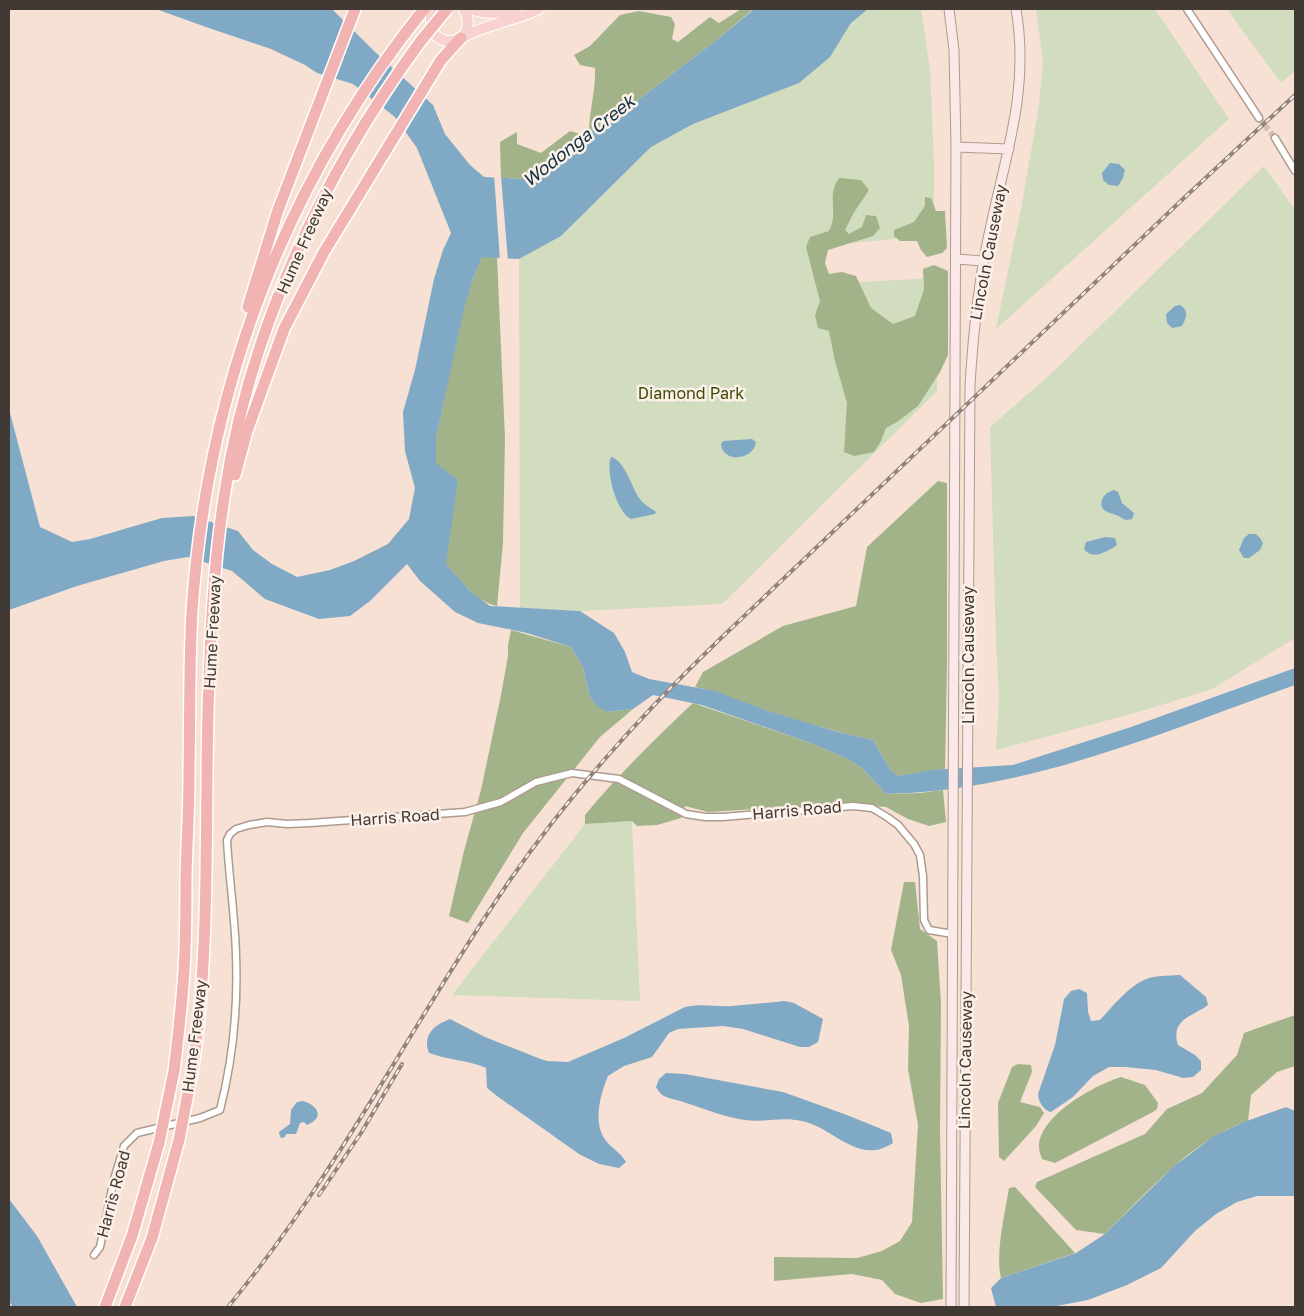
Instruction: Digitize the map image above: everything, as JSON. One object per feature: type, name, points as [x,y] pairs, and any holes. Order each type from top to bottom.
[{"type":"highway","points":[[234,367],[244,319],[278,210],[355,9]]},
{"type":"highway","points":[[400,38],[420,9]]},
{"type":"highway","name":"Hume Freeway","points":[[106,1307],[132,1236],[160,1143],[174,1071],[184,971],[192,614],[197,548],[214,448],[234,367],[249,321],[290,220],[353,106],[400,38],[424,9]]},
{"type":"highway","name":"Hume Freeway","points":[[127,1304],[152,1238],[179,1140],[193,1067],[200,1003],[205,878],[208,712],[217,551],[251,377],[283,284],[326,190],[368,119],[412,53],[448,9]]},
{"type":"highway","points":[[236,454],[284,329],[324,252],[441,60],[462,37]]},
{"type":"main road","points":[[429,9],[432,31],[440,38],[451,41],[538,9]]},
{"type":"main road","points":[[430,23],[431,14],[435,9]]},
{"type":"main road","points":[[462,37],[468,25],[468,16],[464,9]]},
{"type":"main road","points":[[472,9],[483,13],[495,14],[516,9]]},
{"type":"main road","name":"Lincoln Causeway","points":[[949,9],[954,50],[956,147],[951,1305]]},
{"type":"main road","name":"Lincoln Causeway","points":[[964,1305],[970,386],[974,324],[983,261],[1009,149],[1019,94],[1020,33],[1016,9]]},
{"type":"main road","points":[[956,147],[1009,149]]},
{"type":"main road","points":[[956,259],[983,261]]},
{"type":"main road","points":[[953,934],[967,934]]},
{"type":"street","points":[[1187,9],[1259,118]]},
{"type":"street","points":[[1275,138],[1295,171]]},
{"type":"street","name":"Harris Road","points":[[94,1255],[100,1247],[114,1178],[124,1146],[137,1133],[200,1118],[220,1110],[230,1068],[236,1012],[236,954],[227,840],[236,829],[267,822],[310,824],[465,812],[501,802],[536,782],[572,774],[618,779],[686,814],[705,817],[853,806],[872,808],[898,825],[914,844],[920,855],[923,876],[924,920],[930,930],[953,934]]},
{"type":"green space","points":[[741,9],[752,10],[718,39],[612,120],[589,133],[595,68],[580,65],[574,55],[590,46],[620,15],[639,11],[671,17],[675,24],[672,39],[678,42],[710,17],[719,23]]},
{"type":"green space","name":"Diamond Park","points":[[868,9],[921,9],[930,69],[934,166],[934,235],[812,247],[824,284],[935,278],[937,391],[722,604],[580,611],[520,608],[519,259],[561,236],[651,147],[693,124],[830,57],[851,23]]},
{"type":"green space","points":[[1036,9],[1155,9],[1229,119],[996,329],[1021,209],[1039,105],[1043,62]]},
{"type":"green space","points":[[1227,9],[1295,9],[1295,71],[1281,83]]},
{"type":"green space","points":[[570,131],[584,135],[566,146],[539,170],[523,179],[501,178],[500,142],[517,132],[517,144],[541,153]]},
{"type":"green space","points":[[1264,166],[1295,210],[1295,638],[1212,689],[1142,711],[996,750],[999,698],[990,427],[1055,370]]},
{"type":"green space","points":[[839,178],[861,180],[869,190],[845,230],[849,234],[862,227],[866,215],[876,216],[880,228],[873,236],[828,250],[825,263],[829,274],[842,272],[856,276],[871,308],[893,324],[915,316],[924,289],[923,269],[934,265],[948,271],[948,355],[940,372],[918,406],[886,428],[874,452],[854,456],[844,452],[847,403],[829,331],[818,328],[815,315],[820,301],[806,247],[810,237],[829,231],[833,218],[833,191]]},
{"type":"green space","points":[[925,197],[931,198],[936,211],[945,211],[947,248],[942,253],[927,257],[917,241],[900,241],[894,236],[894,230],[914,222],[925,206]]},
{"type":"green space","points":[[482,256],[497,257],[505,438],[503,543],[497,606],[475,595],[445,563],[449,535],[436,463],[436,438],[463,309]]},
{"type":"green space","points":[[938,481],[947,483],[945,769],[899,776],[891,771],[873,740],[805,723],[695,687],[703,672],[783,626],[856,606],[867,547]]},
{"type":"green space","points":[[511,630],[571,647],[583,668],[590,697],[607,712],[633,709],[600,737],[523,833],[468,923],[449,916],[481,790],[501,695]]},
{"type":"green space","points":[[693,703],[808,742],[848,759],[863,769],[886,794],[943,790],[946,822],[929,826],[908,819],[886,807],[839,804],[708,812],[685,806],[681,818],[657,825],[637,826],[632,821],[585,824],[585,815],[610,786]]},
{"type":"green space","points":[[632,821],[640,1001],[452,995],[585,824]]},
{"type":"green space","points":[[904,882],[915,882],[920,929],[937,941],[941,1004],[940,1131],[943,1299],[921,1303],[895,1294],[882,1280],[852,1274],[774,1281],[774,1257],[857,1258],[882,1251],[900,1241],[912,1222],[918,1125],[908,1069],[909,1026],[901,975],[891,950]]},
{"type":"green space","points":[[1295,1015],[1295,1066],[1277,1072],[1251,1095],[1248,1121],[1227,1129],[1189,1154],[1153,1185],[1105,1234],[1076,1230],[1035,1187],[1037,1182],[1145,1134],[1167,1109],[1202,1093],[1237,1055],[1244,1033]]},
{"type":"green space","points":[[1018,1064],[1031,1065],[1032,1072],[1020,1102],[1040,1107],[1044,1113],[1036,1126],[1004,1161],[999,1157],[998,1103],[1012,1067]]},
{"type":"green space","points":[[1121,1077],[1145,1085],[1158,1103],[1157,1109],[1055,1163],[1042,1159],[1039,1148],[1041,1136],[1058,1114],[1083,1095]]},
{"type":"green space","points":[[1015,1187],[1075,1253],[1001,1278],[999,1257],[1003,1221],[1009,1188]]},
{"type":"water","name":"Wodonga Creek","points":[[156,9],[332,9],[374,51],[433,105],[445,134],[470,165],[484,177],[523,179],[539,170],[566,146],[612,120],[754,9],[868,9],[851,23],[830,57],[799,83],[693,124],[651,147],[561,236],[519,259],[482,257],[473,278],[464,309],[436,438],[436,463],[458,480],[446,564],[469,590],[490,606],[580,611],[614,633],[625,652],[632,672],[649,679],[715,691],[765,710],[834,731],[873,740],[891,771],[899,776],[932,770],[1013,765],[1131,727],[1295,668],[1295,685],[1145,739],[1043,771],[992,782],[939,790],[886,794],[863,769],[848,759],[808,742],[702,705],[653,695],[633,709],[607,712],[597,706],[590,697],[583,668],[571,647],[527,633],[478,623],[455,612],[420,581],[407,564],[370,601],[350,616],[319,619],[265,599],[232,571],[188,557],[164,561],[77,586],[9,610],[9,409],[40,527],[72,542],[90,539],[162,518],[193,516],[238,531],[253,550],[272,564],[297,577],[330,570],[354,561],[388,544],[409,519],[415,488],[405,451],[403,412],[415,370],[434,279],[443,250],[451,233],[417,148],[395,117],[353,84],[317,73],[305,65],[271,49]]},
{"type":"water","points":[[1110,163],[1119,164],[1125,170],[1118,186],[1109,185],[1103,180],[1102,173]]},
{"type":"water","points":[[1180,305],[1186,312],[1186,317],[1182,326],[1172,328],[1167,323],[1166,314],[1175,306]]},
{"type":"water","points":[[752,439],[756,442],[754,448],[745,456],[739,457],[727,455],[721,444],[723,441]]},
{"type":"water","points":[[611,457],[620,463],[640,499],[656,512],[655,514],[631,519],[621,509],[611,481]]},
{"type":"water","points":[[1114,490],[1118,492],[1122,503],[1134,513],[1132,519],[1126,520],[1103,509],[1101,504],[1103,498]]},
{"type":"water","points":[[1249,534],[1256,534],[1263,543],[1260,550],[1249,558],[1244,558],[1239,550],[1244,538]]},
{"type":"water","points":[[1105,537],[1115,538],[1117,545],[1096,555],[1087,553],[1084,549],[1086,542]]},
{"type":"water","points":[[1180,975],[1206,997],[1208,1005],[1184,1020],[1177,1029],[1176,1036],[1178,1045],[1201,1061],[1201,1070],[1193,1077],[1183,1078],[1156,1070],[1109,1067],[1093,1076],[1073,1097],[1051,1112],[1044,1108],[1040,1103],[1038,1094],[1055,1045],[1064,999],[1071,991],[1079,989],[1087,993],[1088,1012],[1091,1021],[1100,1020],[1120,998],[1138,983],[1152,977]]},
{"type":"water","points":[[784,1001],[794,1003],[823,1019],[818,1042],[809,1047],[800,1047],[743,1029],[723,1026],[678,1029],[669,1033],[652,1057],[624,1066],[608,1076],[600,1101],[599,1119],[602,1135],[626,1162],[619,1168],[599,1164],[579,1154],[497,1096],[487,1088],[486,1068],[429,1053],[427,1047],[428,1036],[434,1028],[450,1019],[485,1037],[538,1058],[547,1061],[568,1062],[624,1038],[685,1007],[697,1005],[732,1006]]},
{"type":"water","points":[[666,1073],[685,1074],[783,1092],[891,1133],[893,1143],[880,1149],[869,1150],[858,1148],[814,1125],[802,1121],[787,1119],[752,1121],[715,1113],[661,1094],[656,1087],[659,1079]]},
{"type":"water","points":[[303,1101],[316,1109],[318,1115],[316,1119],[307,1125],[304,1122],[300,1123],[296,1134],[286,1134],[285,1137],[280,1137],[279,1132],[290,1124],[291,1110],[297,1102]]},
{"type":"water","points":[[1286,1107],[1295,1111],[1295,1196],[1257,1196],[1237,1202],[1216,1214],[1195,1231],[1161,1268],[1127,1285],[1088,1300],[1051,1307],[996,1307],[991,1288],[1001,1278],[1076,1253],[1105,1234],[1173,1167],[1214,1136],[1244,1122]]},
{"type":"water","points":[[9,1199],[37,1236],[77,1307],[13,1307],[9,1301]]},
{"type":"pier","points":[[494,175],[501,176],[508,261],[500,260]]},
{"type":"tunnel","points":[[1259,118],[1275,138]]},
{"type":"railway","points":[[228,1307],[279,1241],[315,1190],[482,921],[506,886],[554,820],[606,757],[661,697],[719,640],[1295,95]]},
{"type":"railway","points":[[319,1195],[361,1133],[402,1064]]}]
